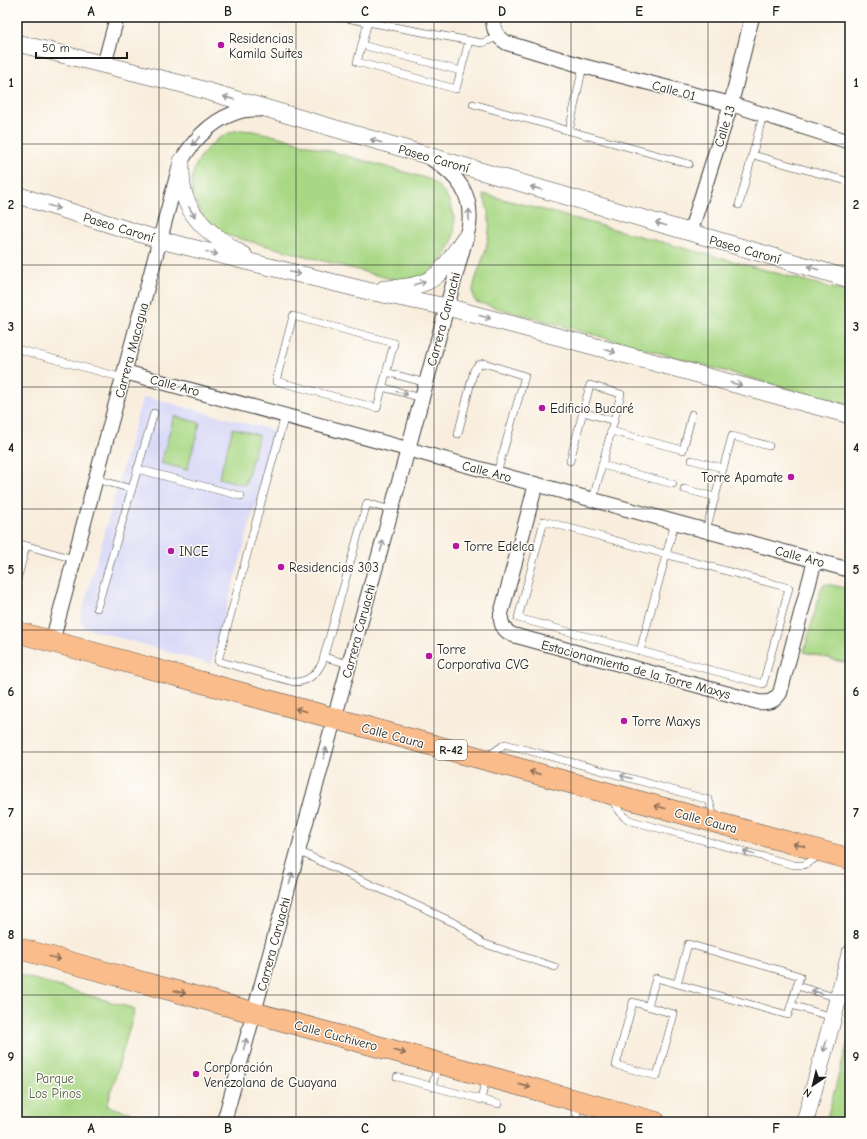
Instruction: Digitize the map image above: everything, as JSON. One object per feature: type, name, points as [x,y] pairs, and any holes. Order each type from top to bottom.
[{"type":"main road","name":"R-42","points":[[17,632],[52,642]]},
{"type":"main road","name":"Calle Caura","points":[[52,642],[850,859]]},
{"type":"main road","name":"Calle Cuchivero","points":[[17,948],[650,1121]]},
{"type":"street","points":[[104,65],[117,17]]},
{"type":"street","points":[[493,17],[493,28],[498,37]]},
{"type":"street","name":"Calle 13","points":[[690,233],[731,104],[752,17]]},
{"type":"street","name":"Calle 01","points":[[498,37],[507,43],[583,66],[731,104],[850,142]]},
{"type":"street","name":"Paseo Caroní","points":[[17,43],[186,85],[850,279]]},
{"type":"street","name":"Carrera Macagua","points":[[52,642],[181,161],[188,149],[212,124],[226,116],[242,111],[267,109]]},
{"type":"street","name":"Carrera Caruachi","points":[[224,1122],[465,238],[470,213],[468,201],[463,189],[453,176],[427,156]]},
{"type":"street","points":[[181,161],[182,186],[185,200],[192,214],[202,226],[218,239],[257,264]]},
{"type":"street","name":"Paseo Caroní","points":[[17,195],[160,240],[368,291],[447,307],[850,415]]},
{"type":"street","points":[[368,291],[405,287],[430,279],[446,265],[465,238]]},
{"type":"street","name":"Calle Aro","points":[[124,375],[408,449],[850,570]]},
{"type":"street","name":"Estacionamiento de la Torre Maxys","points":[[536,484],[501,614],[501,624],[504,629],[513,635],[712,689],[762,702],[770,702],[778,696],[815,560]]},
{"type":"street","points":[[805,1122],[850,954]]},
{"type":"lane","points":[[340,17],[482,43],[498,37]]},
{"type":"lane","points":[[368,22],[357,62],[456,89],[469,41]]},
{"type":"lane","points":[[362,45],[461,71]]},
{"type":"lane","points":[[569,130],[583,66]]},
{"type":"lane","points":[[473,104],[689,164]]},
{"type":"lane","points":[[739,205],[763,115]]},
{"type":"lane","points":[[752,155],[850,182]]},
{"type":"lane","points":[[294,316],[394,343],[386,372],[376,408],[276,381],[294,316]]},
{"type":"lane","points":[[17,349],[124,375]]},
{"type":"lane","points":[[458,434],[474,370],[478,365],[484,364],[525,376],[497,473]]},
{"type":"lane","points":[[386,372],[426,383]]},
{"type":"lane","points":[[570,461],[590,385],[621,394],[593,500]]},
{"type":"lane","points":[[382,387],[422,398]]},
{"type":"lane","points":[[583,412],[614,421]]},
{"type":"lane","points":[[97,608],[154,413]]},
{"type":"lane","points":[[611,430],[683,450],[692,414]]},
{"type":"lane","points":[[285,416],[218,661],[288,681],[300,682],[307,680],[317,672],[324,657],[367,503],[392,510]]},
{"type":"lane","points":[[706,530],[732,436],[769,446]]},
{"type":"lane","points":[[692,460],[723,468]]},
{"type":"lane","points":[[602,465],[673,484]]},
{"type":"lane","points":[[137,470],[241,496]]},
{"type":"lane","points":[[96,479],[132,489]]},
{"type":"lane","points":[[684,489],[715,497]]},
{"type":"lane","points":[[544,521],[666,554],[790,588],[764,684],[518,618],[544,521]]},
{"type":"lane","points":[[640,651],[675,522]]},
{"type":"lane","points":[[17,543],[74,559]]},
{"type":"lane","points":[[17,580],[26,546]]},
{"type":"lane","points":[[324,657],[349,664]]},
{"type":"lane","points":[[484,760],[505,744],[709,800],[715,822]]},
{"type":"lane","points":[[608,794],[620,813],[627,819],[735,849],[799,866],[809,863],[825,852]]},
{"type":"lane","points":[[298,851],[457,924],[482,943],[555,967]]},
{"type":"lane","points":[[648,1006],[656,978],[677,984],[788,1015],[800,976],[688,944],[677,984]]},
{"type":"lane","points":[[797,986],[838,998]]},
{"type":"lane","points":[[633,1002],[648,1006],[674,1014],[657,1076],[616,1065],[633,1002]]},
{"type":"lane","points":[[791,1005],[833,1017]]},
{"type":"lane","points":[[432,1086],[438,1063]]},
{"type":"lane","points":[[481,1100],[487,1076]]},
{"type":"lane","points":[[397,1077],[498,1104]]},
{"type":"lane","points":[[573,1100],[579,1122]]},
{"type":"shaded area","name":"INCE","points":[[146,397],[276,431],[211,664],[86,628],[80,622],[142,399]]},
{"type":"green space","points":[[239,130],[254,131],[276,136],[429,179],[438,185],[444,193],[450,202],[453,212],[454,232],[452,242],[447,252],[425,275],[412,279],[395,280],[226,235],[203,217],[193,196],[193,173],[197,163],[210,145],[219,138]]},
{"type":"green space","points":[[484,194],[850,293],[850,406],[476,302],[473,296],[474,286],[489,234],[489,215],[483,195]]},
{"type":"green space","points":[[174,416],[200,423],[187,470],[161,463]]},
{"type":"green space","points":[[233,428],[259,435],[245,485],[219,478]]},
{"type":"green space","points":[[827,584],[850,589],[850,664],[804,652],[821,589],[823,585]]},
{"type":"green space","name":"Parque Los Pinos","points":[[17,974],[135,1009],[107,1106],[162,1122],[17,1122]]},
{"type":"green space","points":[[850,1033],[850,1122],[826,1122]]},
{"type":"water","points":[[17,1001],[22,1007],[22,1011],[17,1017]]},
{"type":"place","name":"Residencias Kamila Suites","points":[[221,45]]},
{"type":"place","name":"Edificio Bucaré","points":[[542,408]]},
{"type":"place","name":"Torre Apamate","points":[[791,477]]},
{"type":"place","name":"Torre Edelca","points":[[456,546]]},
{"type":"place","name":"INCE","points":[[171,551]]},
{"type":"place","name":"Residencias 303","points":[[281,567]]},
{"type":"place","name":"Torre Corporativa CVG","points":[[429,656]]},
{"type":"place","name":"Torre Maxys","points":[[624,721]]},
{"type":"place","name":"Corporación Venezolana de Guayana","points":[[196,1074]]}]
